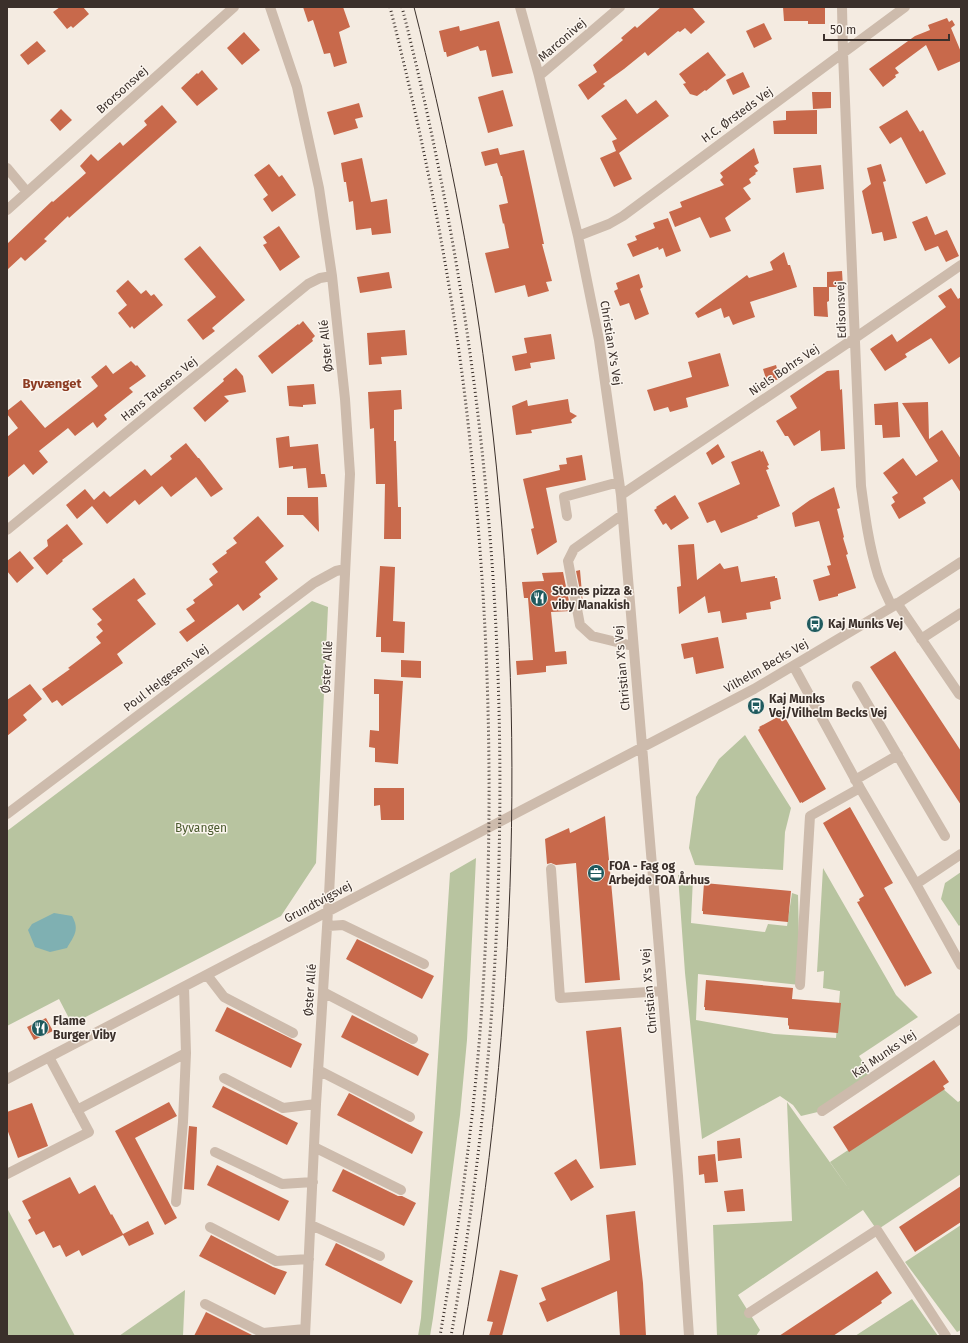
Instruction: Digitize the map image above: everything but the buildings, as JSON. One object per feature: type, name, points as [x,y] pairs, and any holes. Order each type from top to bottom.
[{"type":"street","name":"Brorsonsvej","points":[[7,210],[234,7]]},
{"type":"street","name":"Øster Allé","points":[[270,7],[297,87],[319,188],[332,276],[350,474],[328,926],[316,1104],[305,1332]]},
{"type":"street","name":"Christian X's Vej","points":[[520,7],[539,76],[578,236],[599,340],[621,495],[682,1231],[689,1336]]},
{"type":"street","name":"Marconivej","points":[[539,76],[620,7]]},
{"type":"street","name":"Edisonsvej","points":[[842,7],[861,486],[866,524],[879,576],[894,605],[921,639],[961,695]]},
{"type":"street","name":"H.C. Ørsteds Vej","points":[[578,236],[608,224],[623,216],[905,7]]},
{"type":"street","points":[[7,168],[27,192]]},
{"type":"street","name":"Niels Bohrs Vej","points":[[621,495],[961,265]]},
{"type":"street","name":"Hans Tausens Vej","points":[[7,530],[308,284],[320,278],[332,276]]},
{"type":"street","points":[[566,516],[564,497],[619,482]]},
{"type":"street","points":[[622,515],[574,549],[568,561],[580,625],[592,636],[633,646]]},
{"type":"street","name":"Vilhelm Becks Vej","points":[[641,748],[748,693],[794,667],[961,562]]},
{"type":"street","name":"Poul Helgesens Vej","points":[[7,814],[314,583],[336,571],[345,569]]},
{"type":"street","points":[[921,639],[961,613]]},
{"type":"street","points":[[794,667],[857,784],[916,884],[961,965]]},
{"type":"street","points":[[857,686],[946,836]]},
{"type":"street","name":"Grundtvigsvej","points":[[7,1079],[641,748]]},
{"type":"street","points":[[800,985],[810,816],[898,755]]},
{"type":"street","points":[[916,884],[961,854]]},
{"type":"street","points":[[550,869],[560,998],[662,992]]},
{"type":"street","points":[[328,926],[343,925],[424,964]]},
{"type":"street","points":[[207,975],[224,997],[293,1033]]},
{"type":"street","points":[[176,1202],[183,1122],[186,1053],[184,986]]},
{"type":"street","points":[[323,992],[413,1039]]},
{"type":"street","name":"Kaj Munks Vej","points":[[822,1111],[961,1018]]},
{"type":"street","points":[[77,1110],[186,1053]]},
{"type":"street","points":[[7,1174],[89,1132],[49,1057]]},
{"type":"street","points":[[318,1070],[410,1117]]},
{"type":"street","points":[[224,1078],[283,1108],[316,1104]]},
{"type":"street","points":[[314,1147],[401,1190]]},
{"type":"street","points":[[215,1152],[282,1184],[313,1182]]},
{"type":"street","points":[[310,1225],[380,1256]]},
{"type":"street","points":[[210,1227],[276,1261],[309,1259]]},
{"type":"street","points":[[749,1312],[877,1230],[946,1336]]},
{"type":"street","points":[[205,1304],[263,1333],[305,1332]]},
{"type":"green space","name":"Byvangen","points":[[312,601],[328,607],[316,863],[281,916],[72,1024],[59,999],[7,1026],[7,831]]},
{"type":"green space","points":[[745,735],[791,808],[785,832],[783,870],[695,865],[689,848],[696,797],[719,759]]},
{"type":"green space","points":[[476,858],[467,1040],[460,1115],[430,1336],[418,1336],[421,1318],[450,873]]},
{"type":"green space","points":[[823,868],[896,995],[918,1017],[859,1056],[873,1077],[822,1111],[801,1116],[793,1105],[780,1096],[702,1139],[685,973],[678,875],[693,877],[691,923],[765,932],[768,924],[787,926],[792,893],[798,895],[800,985],[698,974],[696,1020],[774,1034],[836,1038],[840,991],[823,988],[824,971],[817,972]]},
{"type":"green space","points":[[961,872],[961,924],[959,926],[941,899],[945,883]]},
{"type":"green space","points":[[942,1088],[958,1102],[961,1100],[961,1174],[877,1230],[863,1210],[738,1295],[760,1330],[756,1336],[717,1336],[713,1225],[792,1221],[787,1102],[851,1192],[830,1162]]},
{"type":"green space","points":[[7,1208],[75,1336],[7,1336]]},
{"type":"green space","points":[[961,1225],[961,1330],[957,1332],[905,1262]]},
{"type":"green space","points":[[185,1290],[183,1336],[119,1336]]},
{"type":"green space","points":[[912,1299],[938,1336],[855,1336]]},
{"type":"water","points":[[54,913],[72,916],[76,929],[67,948],[50,952],[35,947],[28,930],[32,924]]},
{"type":"tram line","points":[[414,7],[456,191],[480,330],[499,497],[508,617],[512,737],[511,858],[506,978],[496,1097],[482,1217],[463,1336]]},
{"type":"railway","points":[[390,7],[428,172],[449,283],[465,395],[471,451],[486,652],[489,787],[483,989],[472,1119],[454,1250],[440,1336]]},
{"type":"railway","points":[[402,7],[439,171],[468,336],[487,502],[498,669],[499,836],[492,1003],[476,1170],[451,1336]]},
{"type":"place","name":"Stones pizza & viby Manakish","points":[[539,598]]},
{"type":"place","name":"Kaj Munks Vej","points":[[815,624]]},
{"type":"place","name":"Kaj Munks Vej/Vilhelm Becks Vej","points":[[756,706]]},
{"type":"place","name":"FOA - Fag og Arbejde FOA Århus","points":[[596,873]]},
{"type":"place","name":"Flame Burger Viby","points":[[40,1028]]},
{"type":"district","name":"Byvænget","points":[[52,383]]}]
